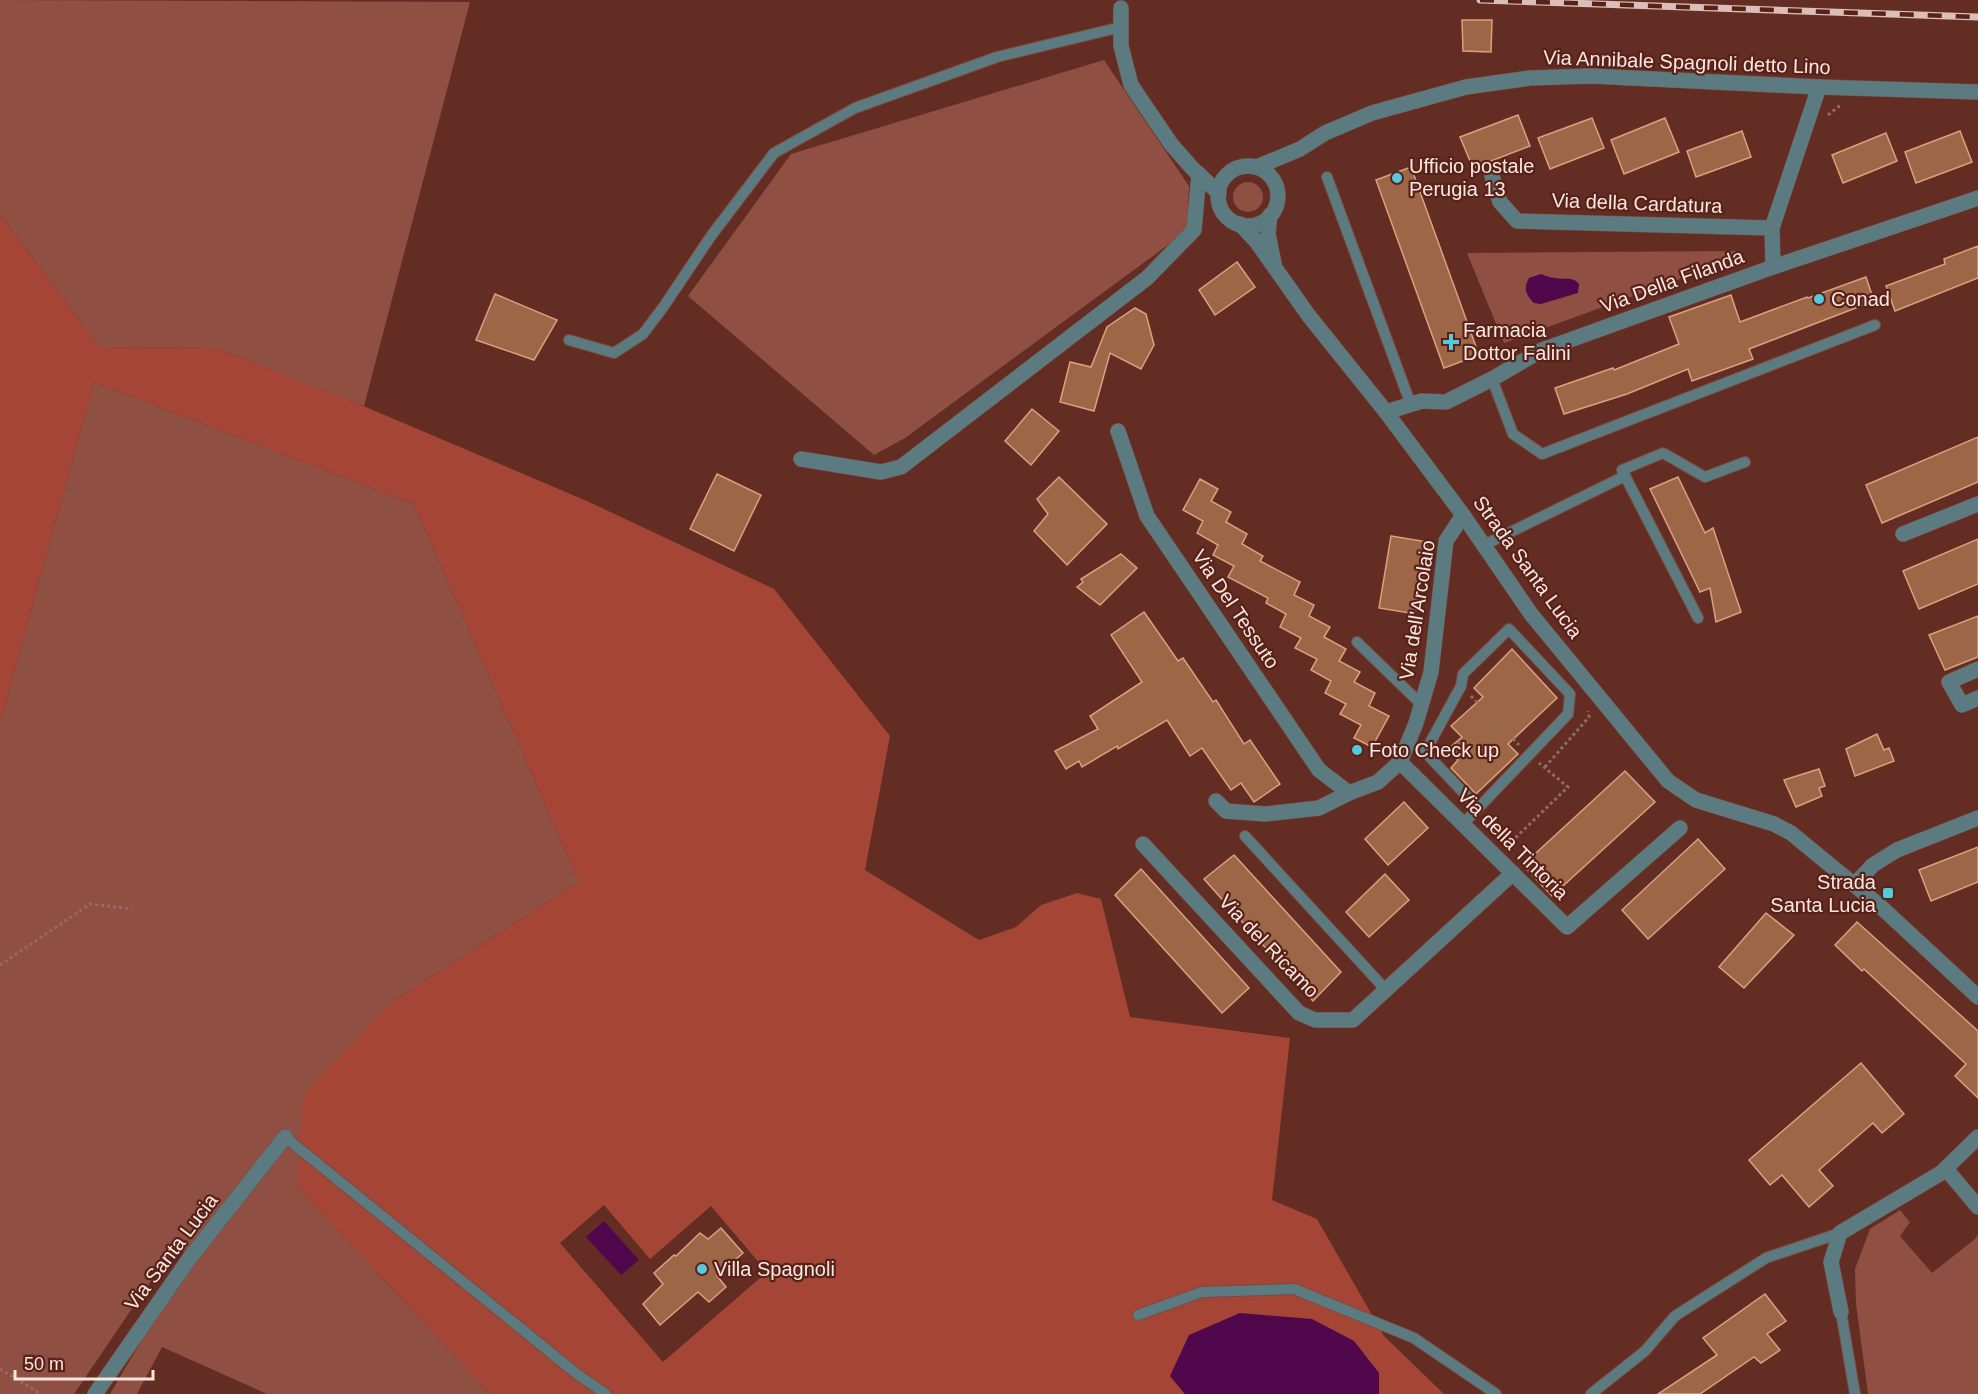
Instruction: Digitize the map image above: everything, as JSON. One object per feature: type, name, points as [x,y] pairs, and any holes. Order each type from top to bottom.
[{"type":"street","points":[[1121,8],[1121,46],[1131,85],[1172,144],[1219,193]]},
{"type":"street","name":"Via Annibale Spagnoli detto Lino","points":[[1257,167],[1300,149],[1325,133],[1372,113],[1466,87],[1530,78],[1591,76],[1978,92]]},
{"type":"street","points":[[1773,267],[1772,228],[1819,87]]},
{"type":"street","name":"Via Annibale Spagnoli detto Lino","points":[[1276,185],[1283,168],[1300,149]]},
{"type":"street","points":[[1248,166],[1257,167],[1272,177],[1276,185],[1278,201],[1270,215],[1256,224],[1240,224],[1232,221],[1221,209],[1219,193],[1221,184],[1232,171],[1248,166]]},
{"type":"street","points":[[801,459],[881,472],[901,467],[1146,278],[1194,230],[1199,174]]},
{"type":"street","name":"Via della Cardatura","points":[[1492,176],[1500,202],[1517,221],[1772,228]]},
{"type":"street","name":"Via Della Filanda","points":[[1386,412],[1422,402],[1446,402],[1542,350],[1773,267],[1978,198]]},
{"type":"street","name":"Strada Santa Lucia","points":[[1270,215],[1268,234],[1276,272]]},
{"type":"street","name":"Strada Santa Lucia","points":[[1240,224],[1256,241],[1276,272],[1386,412],[1463,515],[1532,614],[1668,781],[1696,800],[1774,824],[1791,833],[1855,884],[1975,991]]},
{"type":"street","name":"Via Del Tessuto","points":[[1118,431],[1147,516],[1319,770],[1349,793]]},
{"type":"street","points":[[1903,534],[1978,504]]},
{"type":"street","name":"Via dell'Arcolaio","points":[[1216,801],[1226,811],[1265,814],[1319,808],[1378,782],[1400,762],[1422,705],[1431,672],[1446,541],[1463,515]]},
{"type":"street","points":[[1978,669],[1949,681],[1962,705],[1978,698]]},
{"type":"street","name":"Via della Tintoria","points":[[1400,762],[1567,927],[1680,828]]},
{"type":"street","points":[[1855,884],[1873,865],[1897,850],[1978,818]]},
{"type":"street","name":"Via del Ricamo","points":[[1143,844],[1299,1013],[1315,1020],[1353,1020],[1513,873]]},
{"type":"street","name":"Via Santa Lucia","points":[[94,1394],[189,1259],[285,1137]]},
{"type":"street","points":[[1841,1312],[1831,1262],[1840,1233],[1946,1169],[1978,1137]]},
{"type":"street","points":[[1946,1169],[1978,1207]]},
{"type":"lane","points":[[569,340],[614,353],[642,334],[664,306],[711,236],[774,153],[855,108],[997,57],[1121,27]]},
{"type":"lane","points":[[1327,177],[1411,405]]},
{"type":"lane","points":[[1492,379],[1514,434],[1542,454],[1875,325]]},
{"type":"lane","points":[[1698,618],[1622,470],[1663,453],[1705,477],[1745,462]]},
{"type":"lane","points":[[1484,545],[1625,476]]},
{"type":"lane","points":[[1463,824],[1568,714],[1570,694],[1509,629],[1463,674],[1461,686],[1425,752],[1478,808]]},
{"type":"lane","points":[[1357,642],[1422,705]]},
{"type":"lane","points":[[1245,837],[1386,990]]},
{"type":"lane","points":[[285,1137],[577,1374],[606,1394]]},
{"type":"lane","points":[[1591,1394],[1645,1351],[1675,1316],[1766,1258],[1840,1233]]},
{"type":"lane","points":[[1138,1315],[1202,1292],[1294,1289],[1414,1338],[1496,1394]]},
{"type":"lane","points":[[1841,1312],[1856,1394]]},
{"type":"path","points":[[1826,117],[1847,101]]},
{"type":"path","points":[[1461,686],[1529,754]]},
{"type":"path","points":[[1496,856],[1568,787],[1545,767]]},
{"type":"path","points":[[0,965],[90,904],[132,909]]},
{"type":"path","points":[[0,1369],[41,1394]]},
{"type":"shaded area","points":[[0,0],[470,2],[364,406],[216,348],[99,347],[0,214]]},
{"type":"shaded area","points":[[1104,60],[1189,186],[1187,231],[905,438],[874,455],[688,296],[791,154]]},
{"type":"shaded area","points":[[1248,182],[1259,186],[1263,197],[1259,208],[1248,212],[1237,208],[1233,197],[1237,186]]},
{"type":"shaded area","points":[[0,214],[99,347],[216,348],[354,402],[587,501],[774,589],[890,736],[865,870],[979,940],[1016,927],[1041,905],[1077,893],[1101,899],[1130,1017],[1290,1038],[1272,1200],[1317,1219],[1384,1336],[1444,1394],[1379,1394],[1379,1373],[1170,1376],[1185,1394],[490,1394],[297,1186],[303,1094],[393,1001],[579,882],[414,504],[94,382],[0,717]],"holes":[[[604,1205],[650,1259],[711,1206],[767,1272],[663,1362],[560,1243]]]},
{"type":"shaded area","points":[[1736,251],[1737,258],[1504,343],[1467,253]]},
{"type":"shaded area","points":[[1541,274],[1552,278],[1574,280],[1579,284],[1578,293],[1541,304],[1534,303],[1527,294],[1526,285],[1529,278]]},
{"type":"shaded area","points":[[94,382],[414,504],[579,882],[393,1001],[297,1186],[490,1394],[267,1394],[162,1347],[137,1394],[110,1394],[188,1261],[180,1244],[148,1285],[74,1394],[0,1394],[0,717]]},
{"type":"shaded area","points":[[1900,1210],[1910,1222],[1900,1236],[1932,1273],[1975,1239],[1978,1234],[1978,1394],[1868,1394],[1856,1304],[1855,1269],[1870,1229]]},
{"type":"shaded area","points":[[604,1221],[639,1260],[621,1275],[586,1237]]},
{"type":"shaded area","points":[[1240,1313],[1312,1319],[1354,1341],[1379,1373],[1379,1394],[1185,1394],[1170,1376],[1189,1335]]},
{"type":"building","points":[[1462,20],[1492,20],[1491,52],[1463,51]]},
{"type":"building","points":[[1518,115],[1530,146],[1473,168],[1460,137]]},
{"type":"building","points":[[1592,118],[1604,148],[1550,169],[1538,138]]},
{"type":"building","points":[[1665,118],[1679,152],[1624,174],[1611,140]]},
{"type":"building","points":[[1742,131],[1751,157],[1696,177],[1687,151]]},
{"type":"building","points":[[1960,131],[1972,162],[1916,183],[1905,152]]},
{"type":"building","points":[[1886,133],[1897,161],[1843,183],[1832,155]]},
{"type":"building","points":[[1411,167],[1479,355],[1444,368],[1376,180]]},
{"type":"building","points":[[1978,246],[1978,278],[1895,311],[1886,286],[1945,264],[1944,259]]},
{"type":"building","points":[[1237,262],[1255,287],[1215,315],[1199,290]]},
{"type":"building","points":[[1866,277],[1874,301],[1749,349],[1753,359],[1692,381],[1688,369],[1627,394],[1564,414],[1555,388],[1613,368],[1614,370],[1679,344],[1669,317],[1731,295],[1740,322]]},
{"type":"building","points":[[495,294],[557,320],[534,360],[476,340]]},
{"type":"building","points":[[1135,308],[1146,314],[1154,345],[1141,369],[1110,353],[1094,411],[1060,402],[1070,362],[1091,367],[1107,327]]},
{"type":"building","points":[[1032,409],[1059,431],[1031,465],[1005,441]]},
{"type":"building","points":[[1978,437],[1978,482],[1882,523],[1866,485]]},
{"type":"building","points":[[717,474],[761,495],[734,551],[690,529]]},
{"type":"building","points":[[1059,477],[1107,524],[1067,565],[1034,531],[1048,514],[1037,499]]},
{"type":"building","points":[[1678,477],[1705,533],[1713,528],[1741,612],[1716,622],[1710,588],[1700,592],[1650,489]]},
{"type":"building","points":[[1200,479],[1218,489],[1211,501],[1231,512],[1226,522],[1247,534],[1242,544],[1263,556],[1260,561],[1300,582],[1294,595],[1314,605],[1309,616],[1330,627],[1324,637],[1346,649],[1339,661],[1360,672],[1354,682],[1375,693],[1369,706],[1389,716],[1372,747],[1354,738],[1361,725],[1340,714],[1346,704],[1325,693],[1331,681],[1311,670],[1317,659],[1295,648],[1301,638],[1280,627],[1286,614],[1266,603],[1268,598],[1228,577],[1234,566],[1213,555],[1218,545],[1197,533],[1203,521],[1183,510]]},
{"type":"building","points":[[1391,536],[1428,542],[1415,614],[1379,608]]},
{"type":"building","points":[[1978,539],[1978,584],[1919,609],[1903,571]]},
{"type":"building","points":[[1121,554],[1137,568],[1100,605],[1077,587],[1083,582],[1081,579]]},
{"type":"building","points":[[1144,612],[1178,661],[1183,658],[1213,702],[1216,700],[1244,744],[1250,740],[1280,784],[1254,802],[1241,783],[1231,790],[1202,748],[1190,756],[1167,720],[1082,767],[1079,761],[1066,769],[1055,751],[1098,729],[1090,716],[1142,682],[1111,635]]},
{"type":"building","points":[[1978,616],[1978,657],[1945,670],[1929,635]]},
{"type":"building","points":[[1512,649],[1557,698],[1508,744],[1518,754],[1476,794],[1451,768],[1458,760],[1448,749],[1462,737],[1451,726],[1483,697],[1474,688]]},
{"type":"building","points":[[1877,734],[1884,750],[1889,748],[1894,761],[1855,776],[1846,749]]},
{"type":"building","points":[[1819,769],[1825,786],[1819,788],[1822,796],[1796,807],[1784,780]]},
{"type":"building","points":[[1625,771],[1655,802],[1552,896],[1523,865]]},
{"type":"building","points":[[1404,802],[1428,828],[1388,865],[1365,839]]},
{"type":"building","points":[[1698,839],[1725,869],[1648,939],[1622,910]]},
{"type":"building","points":[[1978,847],[1978,882],[1931,901],[1919,870]]},
{"type":"building","points":[[1234,855],[1341,972],[1313,1001],[1204,879]]},
{"type":"building","points":[[1141,869],[1249,988],[1222,1013],[1115,895]]},
{"type":"building","points":[[1385,874],[1409,900],[1369,937],[1346,912]]},
{"type":"building","points":[[1766,913],[1794,935],[1744,988],[1719,967]]},
{"type":"building","points":[[1857,922],[1978,1031],[1978,1098],[1955,1076],[1966,1064],[1835,945]]},
{"type":"building","points":[[1861,1063],[1904,1114],[1882,1133],[1873,1123],[1819,1170],[1833,1186],[1809,1207],[1782,1175],[1770,1185],[1749,1160]]},
{"type":"building","name":"Villa Spagnoli","points":[[721,1228],[743,1253],[717,1276],[726,1287],[709,1302],[698,1292],[660,1325],[643,1304],[663,1284],[654,1273],[700,1233],[708,1239]]},
{"type":"building","points":[[1765,1294],[1786,1321],[1767,1334],[1780,1350],[1761,1363],[1754,1357],[1700,1394],[1658,1394],[1717,1355],[1703,1338]]},
{"type":"railway","points":[[1480,0],[1978,17]]},
{"type":"place","name":"Ufficio postale Perugia 13","points":[[1397,178]]},
{"type":"place","name":"Conad","points":[[1819,299]]},
{"type":"place","name":"Farmacia Dottor Falini","points":[[1451,342]]},
{"type":"place","name":"Foto Check up","points":[[1357,750]]},
{"type":"place","name":"Strada Santa Lucia","points":[[1888,893]]},
{"type":"place","name":"Villa Spagnoli","points":[[702,1269]]}]
